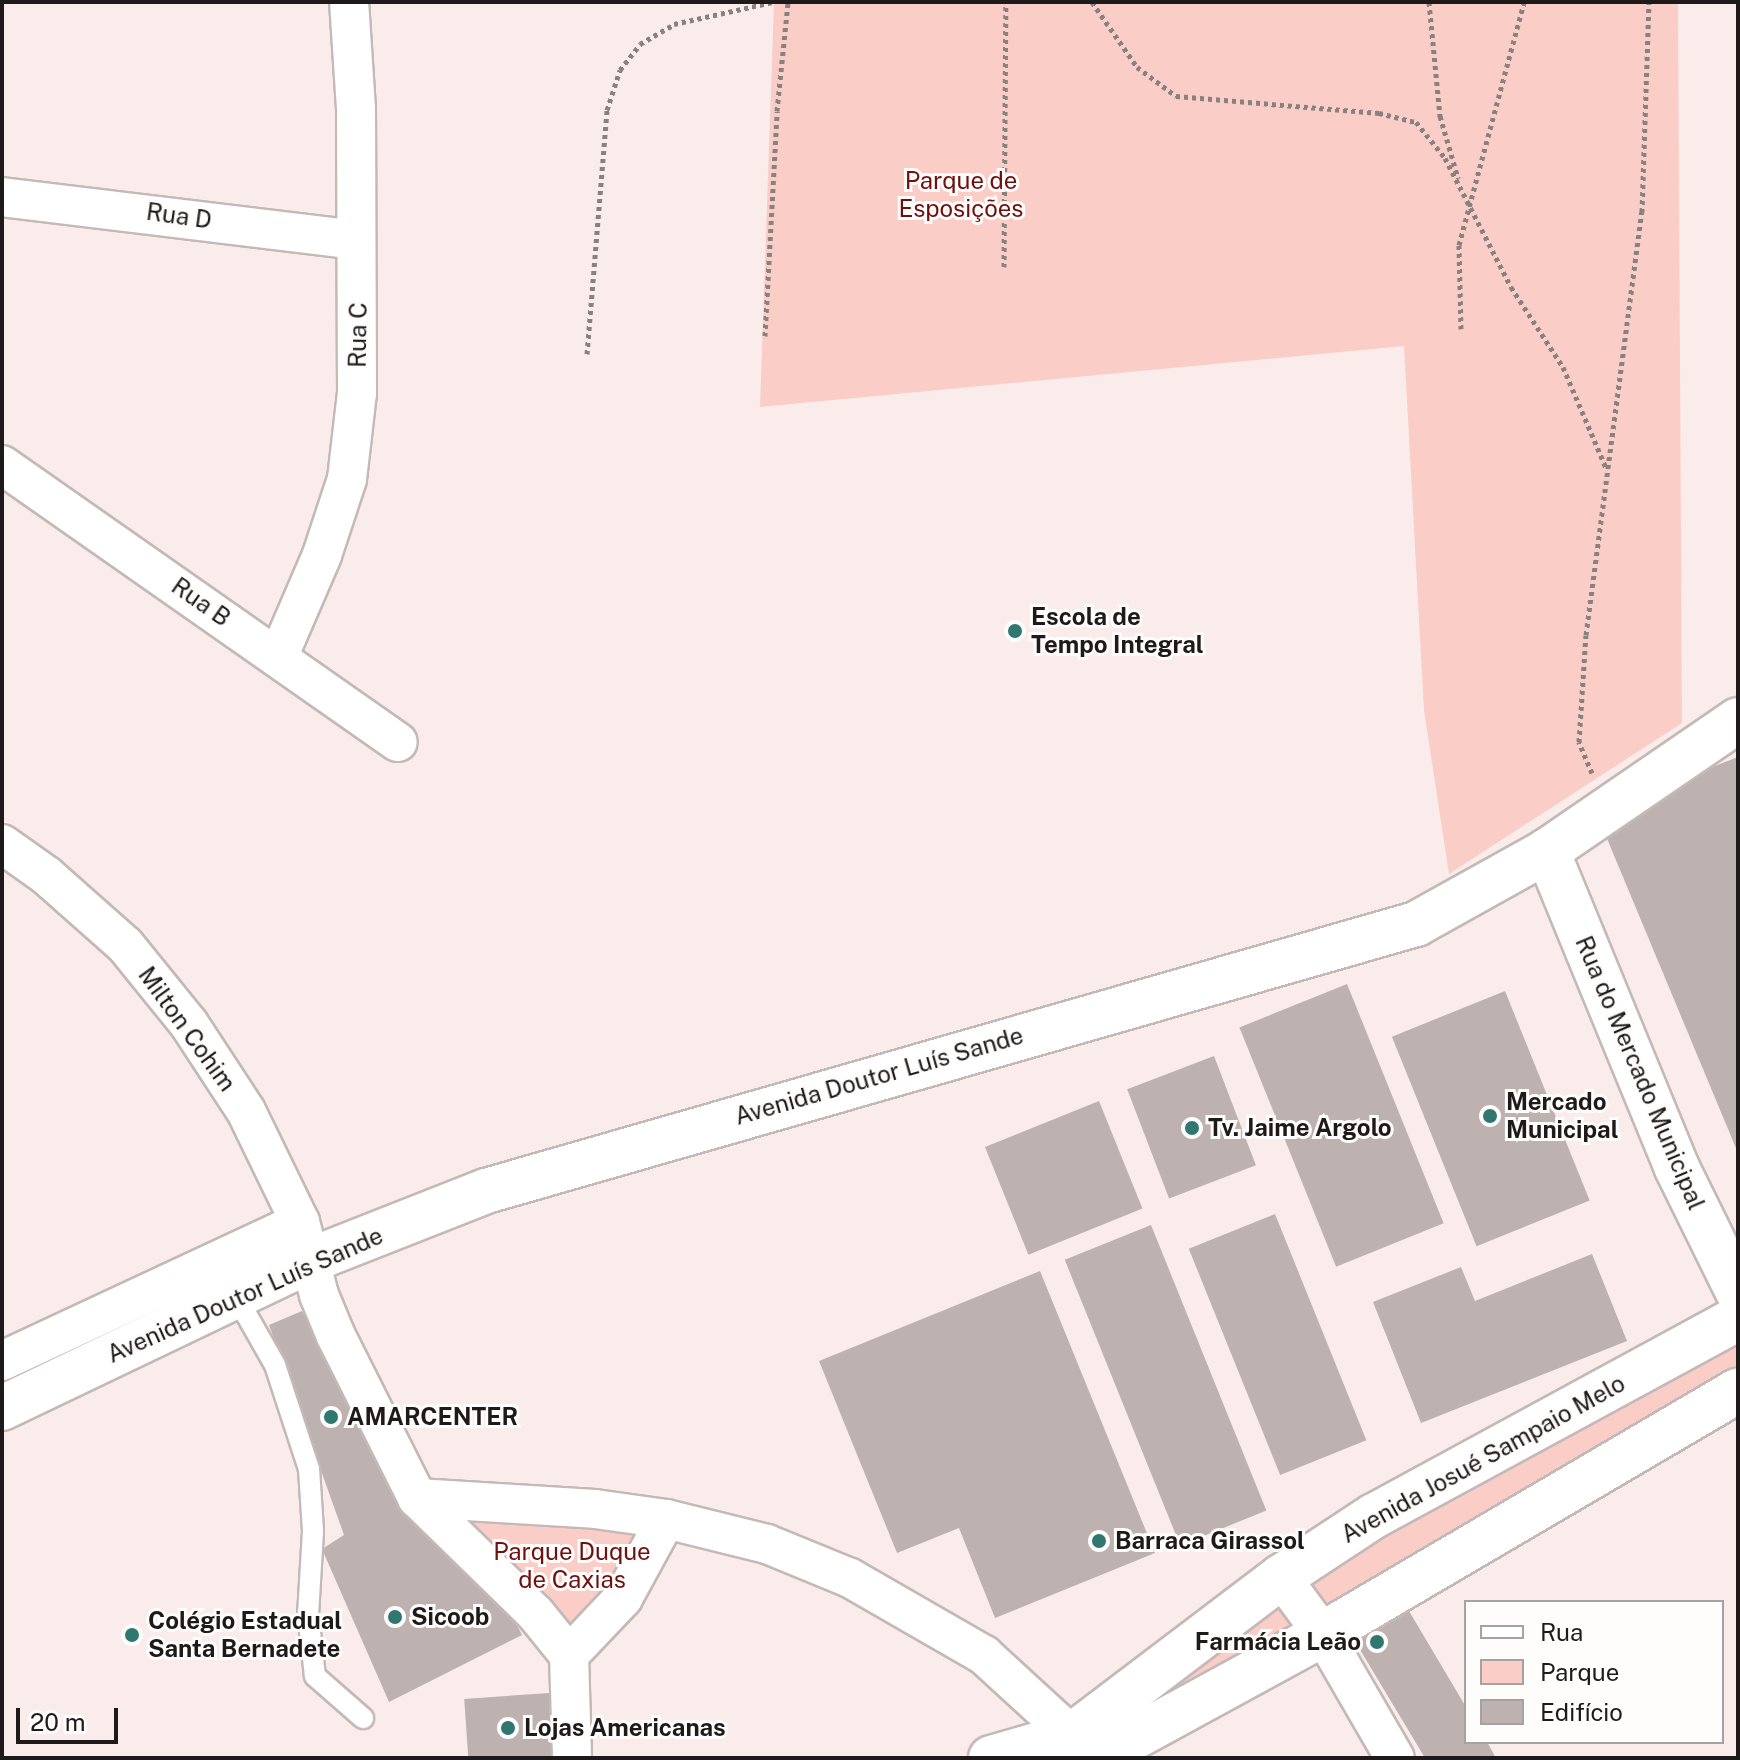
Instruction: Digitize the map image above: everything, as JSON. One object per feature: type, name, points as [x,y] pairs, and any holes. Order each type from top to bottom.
[{"type":"street","name":"Rua C","points":[[279,655],[322,555],[347,479],[357,393],[349,2]]},
{"type":"street","name":"Rua D","points":[[2,197],[355,240]]},
{"type":"street","name":"Rua B","points":[[2,465],[279,655],[398,742]]},
{"type":"street","name":"Avenida Doutor Luís Sande","points":[[2,1408],[237,1298],[306,1241],[1397,931],[1547,851],[1738,720]]},
{"type":"street","name":"Milton Cohim","points":[[2,844],[47,876],[125,945],[189,1024],[246,1111],[306,1241],[319,1295],[336,1336],[417,1498],[535,1613],[569,1655]]},
{"type":"street","name":"Rua do Mercado Municipal","points":[[1547,851],[1677,1168],[1738,1292]]},
{"type":"street","points":[[2,1361],[306,1241]]},
{"type":"street","name":"Avenida Josué Sampaio Melo","points":[[1089,1750],[1281,1577],[1374,1516],[1738,1318]]},
{"type":"street","name":"Avenida Josué Sampaio Melo","points":[[991,1758],[1089,1750],[1323,1634],[1738,1391]]},
{"type":"street","points":[[417,1498],[518,1501],[666,1519],[767,1544],[850,1578],[984,1655],[1089,1750]]},
{"type":"street","points":[[572,1758],[569,1655],[623,1598],[666,1519]]},
{"type":"street","points":[[1281,1577],[1323,1634],[1395,1758]]},
{"type":"lane","points":[[237,1298],[275,1365],[309,1469],[308,1614],[315,1676],[363,1718]]},
{"type":"path","points":[[587,354],[607,110],[620,70],[640,44],[674,24],[773,2]]},
{"type":"path","points":[[765,336],[788,2]]},
{"type":"path","points":[[1004,267],[1006,2]]},
{"type":"path","points":[[1094,2],[1137,67],[1176,96],[1379,113],[1416,122],[1461,189],[1511,287],[1563,367],[1607,471]]},
{"type":"path","points":[[1429,2],[1440,116],[1461,189]]},
{"type":"path","points":[[1461,329],[1459,245],[1524,2]]},
{"type":"path","points":[[1607,807],[1579,742],[1607,471],[1642,212],[1649,2]]},
{"type":"green space","name":"Parque de Esposições","points":[[774,2],[1678,2],[1682,723],[1449,874],[1424,710],[1404,346],[760,407]]},
{"type":"green space","points":[[1738,1318],[1738,1390],[1324,1633],[1074,1734],[1280,1579]]},
{"type":"green space","name":"Parque Duque de Caxias","points":[[418,1498],[664,1520],[569,1654]]},
{"type":"building","points":[[1738,757],[1738,1153],[1603,829],[1630,799]]},
{"type":"building","points":[[1347,984],[1444,1223],[1336,1267],[1239,1027]]},
{"type":"building","points":[[1505,991],[1590,1201],[1477,1246],[1392,1037]]},
{"type":"building","name":"Tv. Jaime Argolo","points":[[1214,1056],[1256,1165],[1169,1199],[1127,1089]]},
{"type":"building","points":[[1099,1101],[1142,1209],[1028,1255],[985,1147]]},
{"type":"building","points":[[1275,1214],[1366,1440],[1280,1475],[1189,1249]]},
{"type":"building","points":[[1151,1225],[1266,1511],[1180,1545],[1065,1260]]},
{"type":"building","points":[[1592,1254],[1627,1341],[1421,1423],[1373,1302],[1461,1267],[1475,1301]]},
{"type":"building","points":[[1040,1271],[1155,1553],[995,1618],[959,1528],[897,1553],[819,1361]]},
{"type":"building","name":"AMARCENTER","points":[[302,1311],[410,1509],[500,1591],[522,1635],[389,1702],[322,1549],[344,1535],[269,1325]]},
{"type":"building","points":[[1406,1606],[1464,1704],[1464,1744],[1488,1744],[1496,1758],[1425,1758],[1353,1638]]},
{"type":"building","name":"Lojas Americanas","points":[[549,1693],[554,1758],[468,1758],[464,1699]]},
{"type":"place","name":"Escola de Tempo Integral","points":[[1015,631]]},
{"type":"place","name":"Mercado Municipal","points":[[1490,1116]]},
{"type":"place","name":"Tv. Jaime Argolo","points":[[1192,1128]]},
{"type":"place","name":"AMARCENTER","points":[[331,1417]]},
{"type":"place","name":"Barraca Girassol","points":[[1099,1541]]},
{"type":"place","name":"Sicoob","points":[[395,1617]]},
{"type":"place","name":"Colégio Estadual Santa Bernadete","points":[[132,1635]]},
{"type":"place","name":"Farmácia Leão","points":[[1377,1642]]},
{"type":"place","name":"Lojas Americanas","points":[[508,1728]]}]
